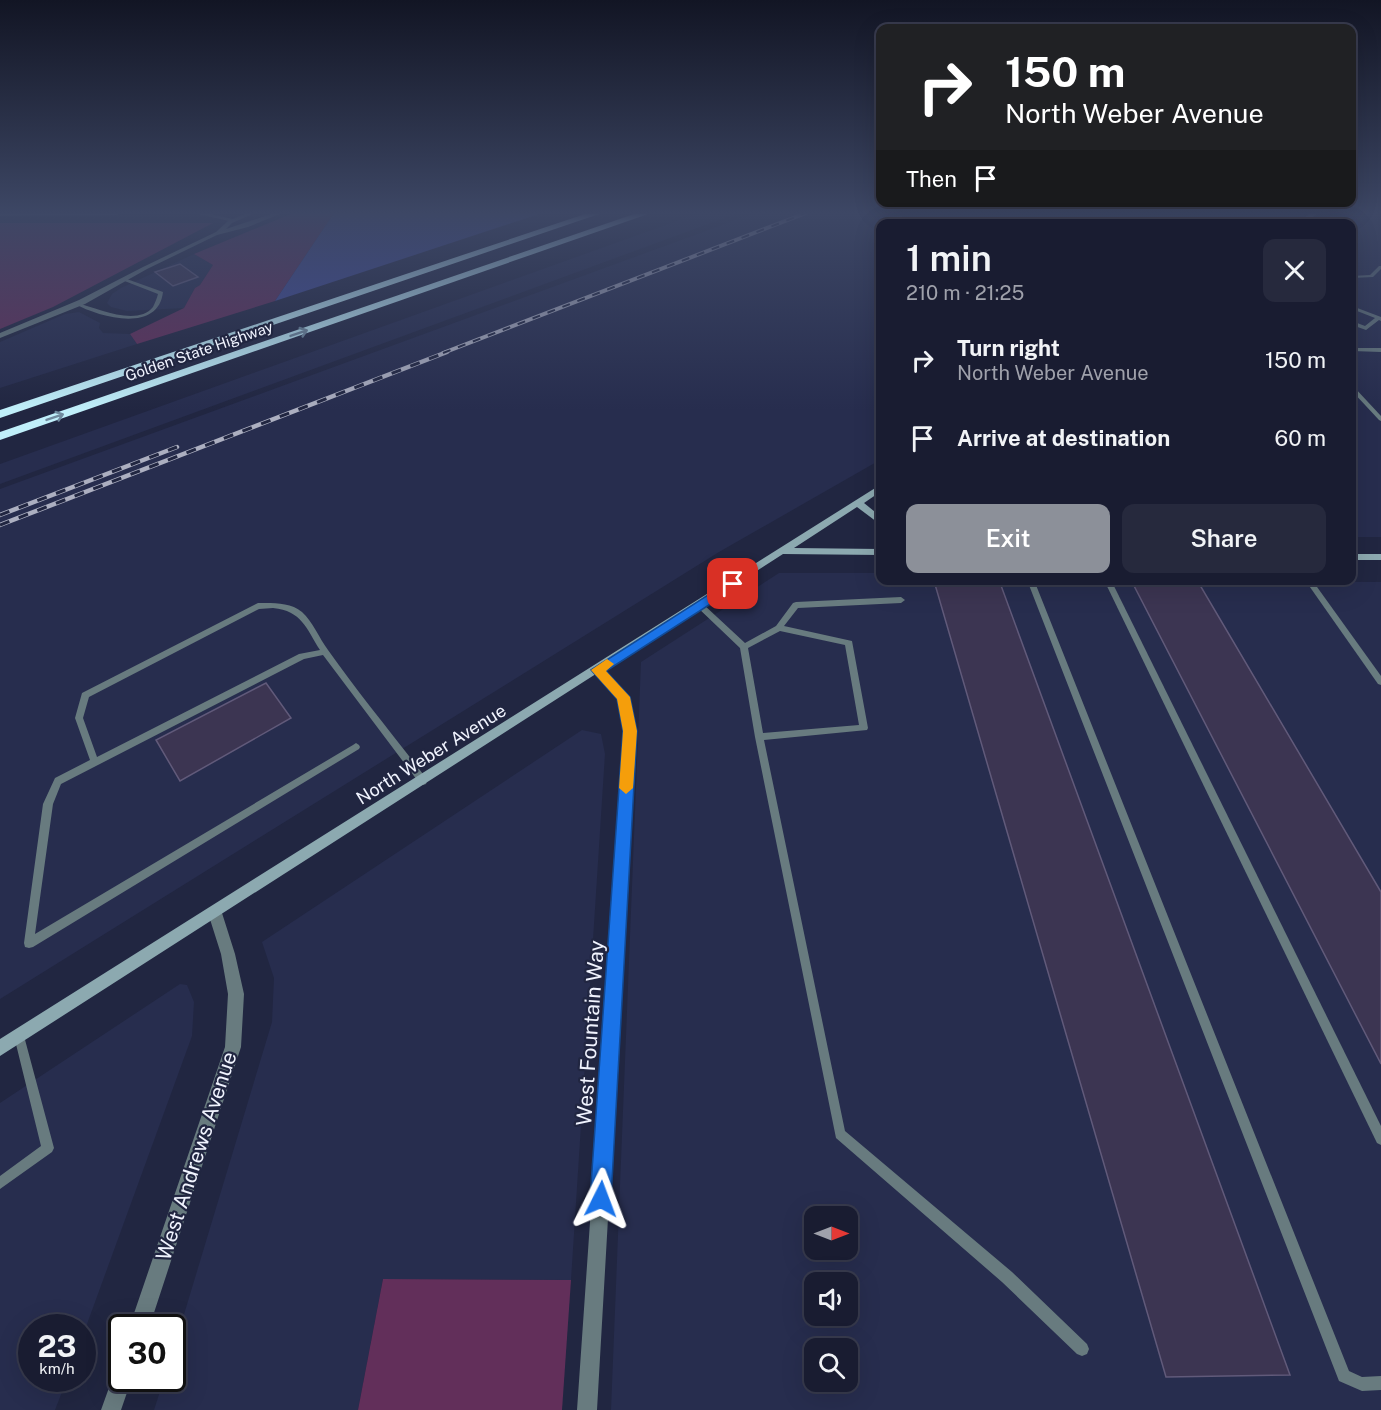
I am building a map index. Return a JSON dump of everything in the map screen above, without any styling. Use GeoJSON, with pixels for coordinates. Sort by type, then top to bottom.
{"type":"FeatureCollection","features":[{"type":"Feature","properties":{"kind":"highway","name":"Golden State Highway"},"geometry":{"type":"LineString","coordinates":[[0,414],[402,279]]}},
{"type":"Feature","properties":{"kind":"highway","name":"Golden State Highway"},"geometry":{"type":"LineString","coordinates":[[0,436],[455,279]]}},
{"type":"Feature","properties":{"kind":"main road","name":"North Weber Avenue"},"geometry":{"type":"LineString","coordinates":[[0,1048],[700,606],[876,492]]}},
{"type":"Feature","properties":{"kind":"main road"},"geometry":{"type":"LineString","coordinates":[[858,503],[876,517]]}},
{"type":"Feature","properties":{"kind":"main road"},"geometry":{"type":"LineString","coordinates":[[783,551],[876,552]]}},
{"type":"Feature","properties":{"kind":"main road"},"geometry":{"type":"LineString","coordinates":[[1356,557],[1381,557]]}},
{"type":"Feature","properties":{"kind":"street"},"geometry":{"type":"LineString","coordinates":[[4,335],[77,304],[124,279]]}},
{"type":"Feature","properties":{"kind":"street","name":"West Fountain Way"},"geometry":{"type":"LineString","coordinates":[[587,1410],[630,731],[623,697],[597,670]]}},
{"type":"Feature","properties":{"kind":"street","name":"West Andrews Avenue"},"geometry":{"type":"LineString","coordinates":[[144,1314],[233,1047],[236,994],[215,913]]}},
{"type":"Feature","properties":{"kind":"street"},"geometry":{"type":"LineString","coordinates":[[111,1410],[117,1392]]}},
{"type":"Feature","properties":{"kind":"lane"},"geometry":{"type":"LineString","coordinates":[[77,304],[124,318],[145,316],[153,311],[161,293],[124,279]]}},
{"type":"Feature","properties":{"kind":"lane"},"geometry":{"type":"LineString","coordinates":[[1356,309],[1379,318]]}},
{"type":"Feature","properties":{"kind":"lane"},"geometry":{"type":"LineString","coordinates":[[1356,324],[1366,328],[1379,318]]}},
{"type":"Feature","properties":{"kind":"lane"},"geometry":{"type":"LineString","coordinates":[[1356,350],[1381,350]]}},
{"type":"Feature","properties":{"kind":"lane"},"geometry":{"type":"LineString","coordinates":[[1356,392],[1381,419]]}},
{"type":"Feature","properties":{"kind":"lane"},"geometry":{"type":"LineString","coordinates":[[1032,585],[1344,1376],[1362,1384],[1381,1383]]}},
{"type":"Feature","properties":{"kind":"lane"},"geometry":{"type":"LineString","coordinates":[[1109,585],[1381,1139]]}},
{"type":"Feature","properties":{"kind":"lane"},"geometry":{"type":"LineString","coordinates":[[1312,585],[1381,682]]}},
{"type":"Feature","properties":{"kind":"lane"},"geometry":{"type":"LineString","coordinates":[[744,646],[779,628],[796,605],[901,600]]}},
{"type":"Feature","properties":{"kind":"lane"},"geometry":{"type":"LineString","coordinates":[[95,762],[79,718],[85,695],[258,606],[280,604],[298,611],[325,652],[423,781]]}},
{"type":"Feature","properties":{"kind":"lane"},"geometry":{"type":"LineString","coordinates":[[700,606],[744,646],[759,737],[840,1134],[1007,1277],[1082,1350]]}},
{"type":"Feature","properties":{"kind":"lane"},"geometry":{"type":"LineString","coordinates":[[759,737],[864,728],[849,643],[779,628]]}},
{"type":"Feature","properties":{"kind":"lane"},"geometry":{"type":"LineString","coordinates":[[325,652],[302,656],[58,782],[48,804],[29,944],[356,747]]}},
{"type":"Feature","properties":{"kind":"lane"},"geometry":{"type":"LineString","coordinates":[[0,1184],[48,1148],[19,1036]]}},
{"type":"Feature","properties":{"kind":"shaded area"},"geometry":{"type":"Polygon","coordinates":[[[0,279],[107,279],[53,307],[0,329],[0,279]]]}},
{"type":"Feature","properties":{"kind":"shaded area"},"geometry":{"type":"Polygon","coordinates":[[[141,279],[204,279],[195,288],[184,308],[127,311],[111,307],[107,303],[112,294],[141,279]]]}},
{"type":"Feature","properties":{"kind":"shaded area"},"geometry":{"type":"Polygon","coordinates":[[[204,279],[290,279],[275,301],[137,344],[130,334],[184,308],[195,288],[204,279]]]}},
{"type":"Feature","properties":{"kind":"shaded area"},"geometry":{"type":"Polygon","coordinates":[[[516,279],[559,279],[0,484],[0,464],[516,279]]]}},
{"type":"Feature","properties":{"kind":"shaded area"},"geometry":{"type":"Polygon","coordinates":[[[575,279],[876,279],[876,462],[719,552],[0,999],[0,489],[575,279]]]}},
{"type":"Feature","properties":{"kind":"shaded area"},"geometry":{"type":"Polygon","coordinates":[[[1356,279],[1381,279],[1381,537],[1356,537],[1356,279]]]}},
{"type":"Feature","properties":{"kind":"shaded area"},"geometry":{"type":"Polygon","coordinates":[[[79,312],[100,323],[99,328],[103,333],[130,334],[137,344],[0,388],[0,342],[65,314],[79,312]]]}},
{"type":"Feature","properties":{"kind":"shaded area"},"geometry":{"type":"Polygon","coordinates":[[[779,573],[876,573],[876,585],[1356,585],[1356,582],[1381,582],[1381,1410],[611,1410],[641,662],[779,573]]]}},
{"type":"Feature","properties":{"kind":"shaded area"},"geometry":{"type":"Polygon","coordinates":[[[582,730],[601,734],[605,754],[571,1280],[383,1279],[358,1410],[154,1410],[160,1392],[186,1392],[186,1314],[184,1314],[272,1022],[274,978],[262,942],[582,730]]]}},
{"type":"Feature","properties":{"kind":"shaded area"},"geometry":{"type":"Polygon","coordinates":[[[180,984],[187,985],[194,1002],[192,1036],[91,1314],[18,1314],[18,1392],[62,1392],[55,1410],[0,1410],[0,1103],[180,984]]]}},
{"type":"Feature","properties":{"kind":"shaded area"},"geometry":{"type":"Polygon","coordinates":[[[383,1279],[571,1280],[562,1410],[358,1410],[383,1279]]]}},
{"type":"Feature","properties":{"kind":"water"},"geometry":{"type":"Polygon","coordinates":[[[290,279],[342,279],[275,301],[290,279]]]}},
{"type":"Feature","properties":{"kind":"building"},"geometry":{"type":"Polygon","coordinates":[[[164,279],[193,279],[173,286],[164,279]]]}},
{"type":"Feature","properties":{"kind":"building"},"geometry":{"type":"Polygon","coordinates":[[[935,585],[1001,585],[1290,1375],[1166,1377],[935,585]]]}},
{"type":"Feature","properties":{"kind":"building"},"geometry":{"type":"Polygon","coordinates":[[[1134,585],[1200,585],[1381,892],[1381,1064],[1134,585]]]}},
{"type":"Feature","properties":{"kind":"building"},"geometry":{"type":"Polygon","coordinates":[[[266,683],[291,718],[180,781],[156,740],[266,683]]]}},
{"type":"Feature","properties":{"kind":"railway"},"geometry":{"type":"LineString","coordinates":[[443,353],[635,279]]}},
{"type":"Feature","properties":{"kind":"railway"},"geometry":{"type":"LineString","coordinates":[[0,525],[447,352]]}},
{"type":"Feature","properties":{"kind":"railway"},"geometry":{"type":"LineString","coordinates":[[0,515],[177,447]]}},
{"type":"Feature","properties":{"kind":"slow traffic"},"geometry":{"type":"LineString","coordinates":[[607,664],[597,670],[623,697],[630,731],[626,788]]}},
{"type":"Feature","properties":{"kind":"route"},"geometry":{"type":"LineString","coordinates":[[601,1199],[630,731],[623,697],[597,670],[733,584]]}}]}
